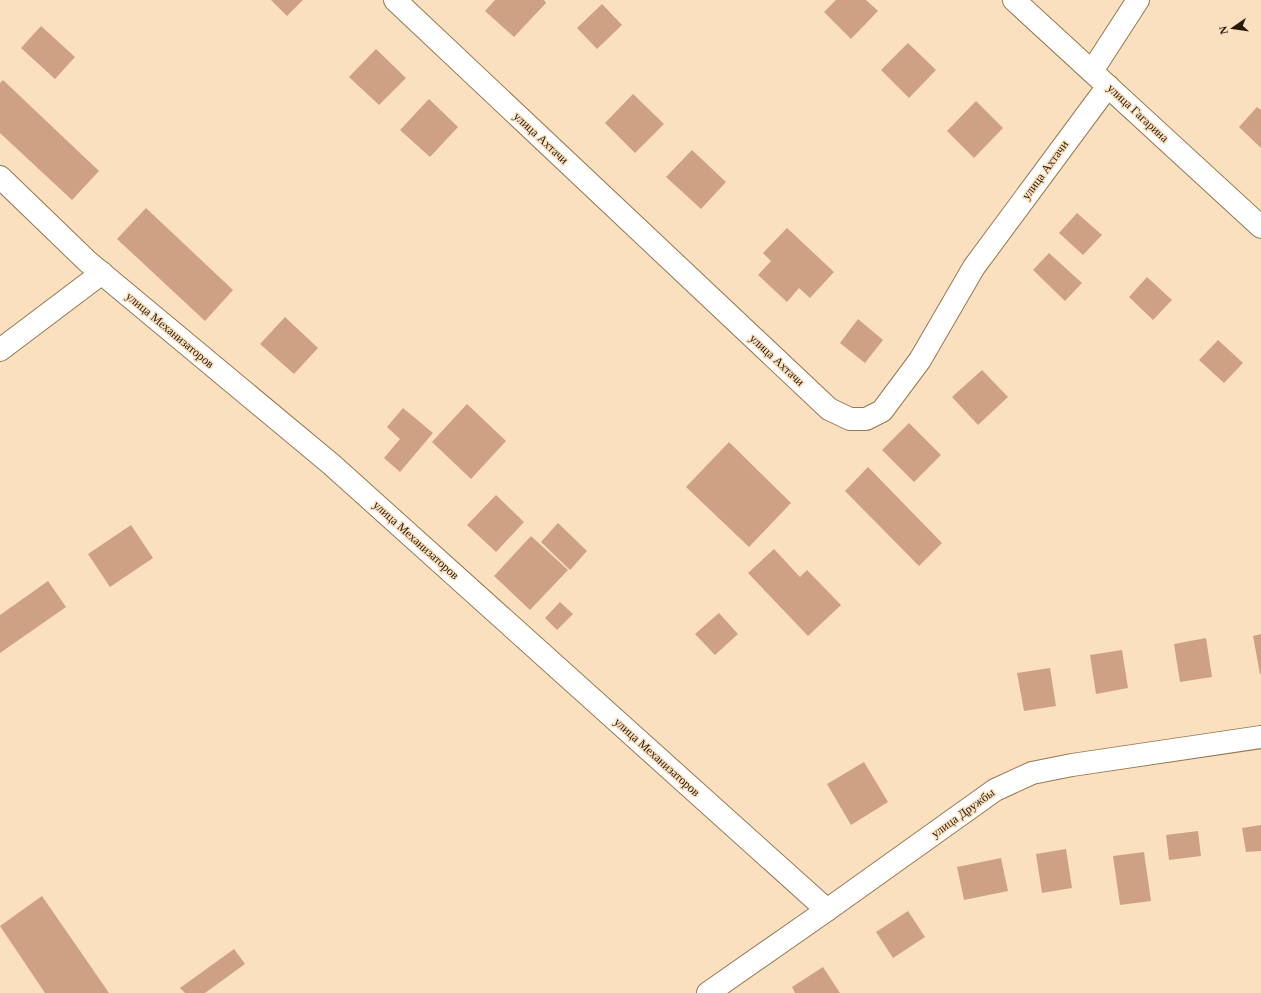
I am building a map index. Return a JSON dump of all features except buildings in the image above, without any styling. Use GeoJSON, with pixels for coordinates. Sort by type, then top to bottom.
{"type":"FeatureCollection","features":[{"type":"Feature","properties":{"kind":"street","name":"улица Ахтачи"},"geometry":{"type":"LineString","coordinates":[[395,0],[829,409],[850,419],[866,419],[882,411],[920,360],[974,267],[1108,86]]}},
{"type":"Feature","properties":{"kind":"street","name":"улица Гагарина"},"geometry":{"type":"LineString","coordinates":[[1014,0],[1261,227]]}},
{"type":"Feature","properties":{"kind":"street"},"geometry":{"type":"LineString","coordinates":[[1092,71],[1138,0]]}},
{"type":"Feature","properties":{"kind":"street","name":"улица Механизаторов"},"geometry":{"type":"LineString","coordinates":[[0,177],[87,261],[331,464],[827,910]]}},
{"type":"Feature","properties":{"kind":"street"},"geometry":{"type":"LineString","coordinates":[[0,350],[102,273]]}},
{"type":"Feature","properties":{"kind":"street","name":"улица Дружбы"},"geometry":{"type":"LineString","coordinates":[[708,993],[994,790],[1032,773],[1072,765],[1261,737]]}}]}
